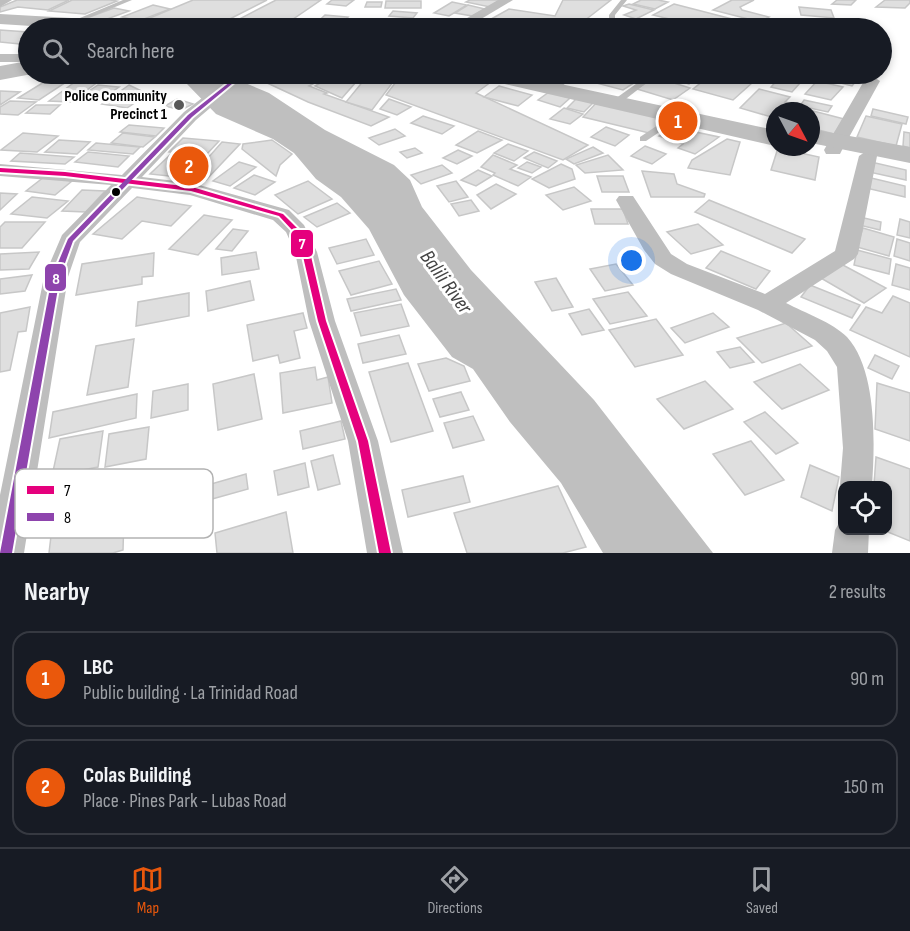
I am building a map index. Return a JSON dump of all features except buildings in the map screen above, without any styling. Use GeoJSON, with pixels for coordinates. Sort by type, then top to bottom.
{"type":"FeatureCollection","features":[{"type":"Feature","properties":{"kind":"highway"},"geometry":{"type":"LineString","coordinates":[[0,20],[18,22]]}},
{"type":"Feature","properties":{"kind":"highway"},"geometry":{"type":"LineString","coordinates":[[0,26],[18,27]]}},
{"type":"Feature","properties":{"kind":"highway"},"geometry":{"type":"LineString","coordinates":[[568,84],[619,100],[766,132]]}},
{"type":"Feature","properties":{"kind":"highway"},"geometry":{"type":"LineString","coordinates":[[823,143],[910,155]]}},
{"type":"Feature","properties":{"kind":"highway"},"geometry":{"type":"LineString","coordinates":[[823,143],[868,156],[910,164]]}},
{"type":"Feature","properties":{"kind":"street"},"geometry":{"type":"LineString","coordinates":[[0,3],[6,0]]}},
{"type":"Feature","properties":{"kind":"street"},"geometry":{"type":"LineString","coordinates":[[475,18],[507,0]]}},
{"type":"Feature","properties":{"kind":"street"},"geometry":{"type":"LineString","coordinates":[[0,58],[18,58]]}},
{"type":"Feature","properties":{"kind":"street"},"geometry":{"type":"LineString","coordinates":[[21,469],[56,277],[70,240],[190,116],[230,84]]}},
{"type":"Feature","properties":{"kind":"street"},"geometry":{"type":"LineString","coordinates":[[823,143],[870,84]]}},
{"type":"Feature","properties":{"kind":"street"},"geometry":{"type":"LineString","coordinates":[[767,304],[846,254],[868,156]]}},
{"type":"Feature","properties":{"kind":"street"},"geometry":{"type":"LineString","coordinates":[[0,170],[126,180],[192,189],[281,215],[296,230],[306,252],[322,321],[363,441],[385,553]]}},
{"type":"Feature","properties":{"kind":"street"},"geometry":{"type":"LineString","coordinates":[[626,200],[663,260],[679,269],[767,304],[824,334],[837,344],[851,367],[859,448],[856,481]]}},
{"type":"Feature","properties":{"kind":"street"},"geometry":{"type":"LineString","coordinates":[[6,553],[15,503]]}},
{"type":"Feature","properties":{"kind":"street"},"geometry":{"type":"LineString","coordinates":[[850,553],[852,535]]}},
{"type":"Feature","properties":{"kind":"lane"},"geometry":{"type":"LineString","coordinates":[[83,18],[129,0]]}},
{"type":"Feature","properties":{"kind":"lane"},"geometry":{"type":"LineString","coordinates":[[612,18],[624,0]]}},
{"type":"Feature","properties":{"kind":"lane"},"geometry":{"type":"LineString","coordinates":[[619,100],[641,84]]}},
{"type":"Feature","properties":{"kind":"lane"},"geometry":{"type":"LineString","coordinates":[[643,140],[679,113]]}},
{"type":"Feature","properties":{"kind":"water"},"geometry":{"type":"Polygon","coordinates":[[[18,63],[18,77],[0,80],[0,66],[18,63]]]}},
{"type":"Feature","properties":{"kind":"water","name":"Balili River"},"geometry":{"type":"Polygon","coordinates":[[[187,84],[248,84],[269,93],[325,130],[394,165],[410,180],[422,207],[471,270],[594,400],[713,553],[603,553],[561,483],[510,422],[473,369],[452,357],[404,295],[369,229],[341,197],[316,179],[294,153],[273,139],[216,114],[187,84]]]}},
{"type":"Feature","properties":{"kind":"transit line","name":"8"},"geometry":{"type":"LineString","coordinates":[[21,469],[56,277],[70,240],[190,116],[230,84]]}},
{"type":"Feature","properties":{"kind":"transit line","name":"7"},"geometry":{"type":"LineString","coordinates":[[0,170],[65,174],[192,189],[281,215],[296,230],[306,252],[322,321],[363,441],[385,553]]}},
{"type":"Feature","properties":{"kind":"transit line","name":"8"},"geometry":{"type":"LineString","coordinates":[[6,553],[15,503]]}},
{"type":"Feature","properties":{"kind":"place","name":"Police Community Precinct 1"},"geometry":{"type":"Point","coordinates":[179,105]}},
{"type":"Feature","properties":{"kind":"place","name":"LBC"},"geometry":{"type":"Point","coordinates":[678,121]}},
{"type":"Feature","properties":{"kind":"place","name":"Colas Building"},"geometry":{"type":"Point","coordinates":[189,166]}}]}
